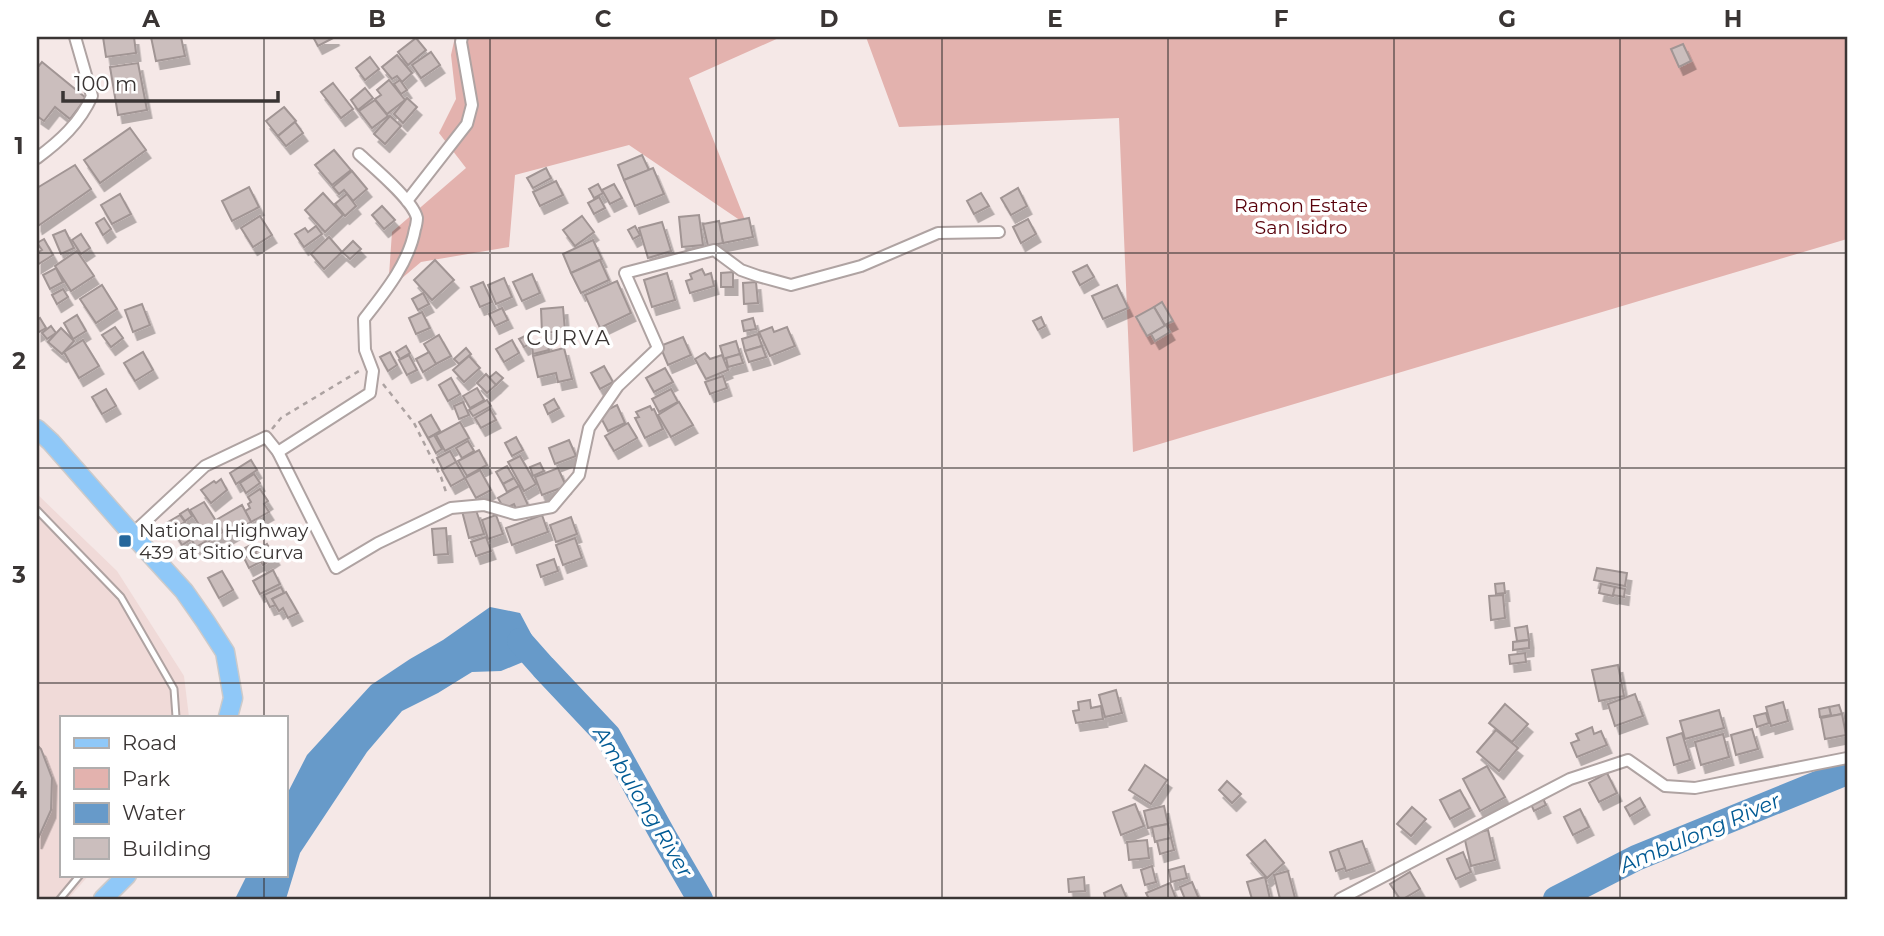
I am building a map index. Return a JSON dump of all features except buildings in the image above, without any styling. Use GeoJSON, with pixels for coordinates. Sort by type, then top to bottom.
{"type":"FeatureCollection","features":[{"type":"Feature","properties":{"kind":"main road"},"geometry":{"type":"LineString","coordinates":[[37,429],[184,591],[225,652],[233,698],[228,716]]}},
{"type":"Feature","properties":{"kind":"main road"},"geometry":{"type":"LineString","coordinates":[[103,899],[126,876]]}},
{"type":"Feature","properties":{"kind":"street"},"geometry":{"type":"LineString","coordinates":[[37,158],[59,142],[84,114],[92,96],[75,37]]}},
{"type":"Feature","properties":{"kind":"street"},"geometry":{"type":"LineString","coordinates":[[407,201],[467,124],[472,105],[462,37]]}},
{"type":"Feature","properties":{"kind":"street"},"geometry":{"type":"LineString","coordinates":[[278,452],[370,393],[373,371],[365,350],[364,318],[406,257],[413,239],[417,219],[407,201],[359,153]]}},
{"type":"Feature","properties":{"kind":"street"},"geometry":{"type":"LineString","coordinates":[[132,534],[205,466],[266,437],[278,452],[336,568],[378,543],[451,508],[485,505],[515,514],[552,507],[579,475],[589,428],[618,386],[658,348],[625,273],[715,250],[741,270],[791,285],[861,266],[937,233],[999,232]]}},
{"type":"Feature","properties":{"kind":"street"},"geometry":{"type":"LineString","coordinates":[[1340,899],[1570,779],[1628,760],[1665,786],[1695,788],[1847,758]]}},
{"type":"Feature","properties":{"kind":"lane"},"geometry":{"type":"LineString","coordinates":[[37,510],[121,597],[174,689],[176,716]]}},
{"type":"Feature","properties":{"kind":"lane"},"geometry":{"type":"LineString","coordinates":[[60,899],[79,876]]}},
{"type":"Feature","properties":{"kind":"path"},"geometry":{"type":"LineString","coordinates":[[266,437],[281,418],[364,368],[373,371],[414,423],[441,477],[451,508]]}},
{"type":"Feature","properties":{"kind":"shaded area"},"geometry":{"type":"Polygon","coordinates":[[[37,494],[117,571],[184,676],[189,716],[60,716],[60,876],[88,876],[68,899],[37,899],[37,494]]]}},
{"type":"Feature","properties":{"kind":"green space"},"geometry":{"type":"Polygon","coordinates":[[[455,37],[781,37],[689,78],[747,225],[629,145],[515,175],[509,247],[421,262],[388,290],[392,232],[466,168],[439,133],[456,99],[451,55],[455,37]]]}},
{"type":"Feature","properties":{"kind":"green space","name":"Ramon Estate San Isidro"},"geometry":{"type":"Polygon","coordinates":[[[866,37],[1847,37],[1847,239],[1133,452],[1119,118],[899,127],[866,37]]]}},
{"type":"Feature","properties":{"kind":"water"},"geometry":{"type":"Polygon","coordinates":[[[490,607],[520,613],[545,660],[543,667],[523,662],[501,671],[472,672],[402,711],[367,752],[300,853],[286,899],[235,899],[246,876],[287,876],[287,794],[307,755],[371,685],[490,607]]]}},
{"type":"Feature","properties":{"kind":"waterway","name":"Ambulong River"},"geometry":{"type":"LineString","coordinates":[[520,641],[608,736],[700,899]]}},
{"type":"Feature","properties":{"kind":"waterway","name":"Ambulong River"},"geometry":{"type":"LineString","coordinates":[[1556,899],[1636,858],[1847,772]]}},
{"type":"Feature","properties":{"kind":"place","name":"National Highway 439 at Sitio Curva"},"geometry":{"type":"Point","coordinates":[125,541]}},
{"type":"Feature","properties":{"kind":"district","name":"CURVA"},"geometry":{"type":"Point","coordinates":[569,338]}}]}
